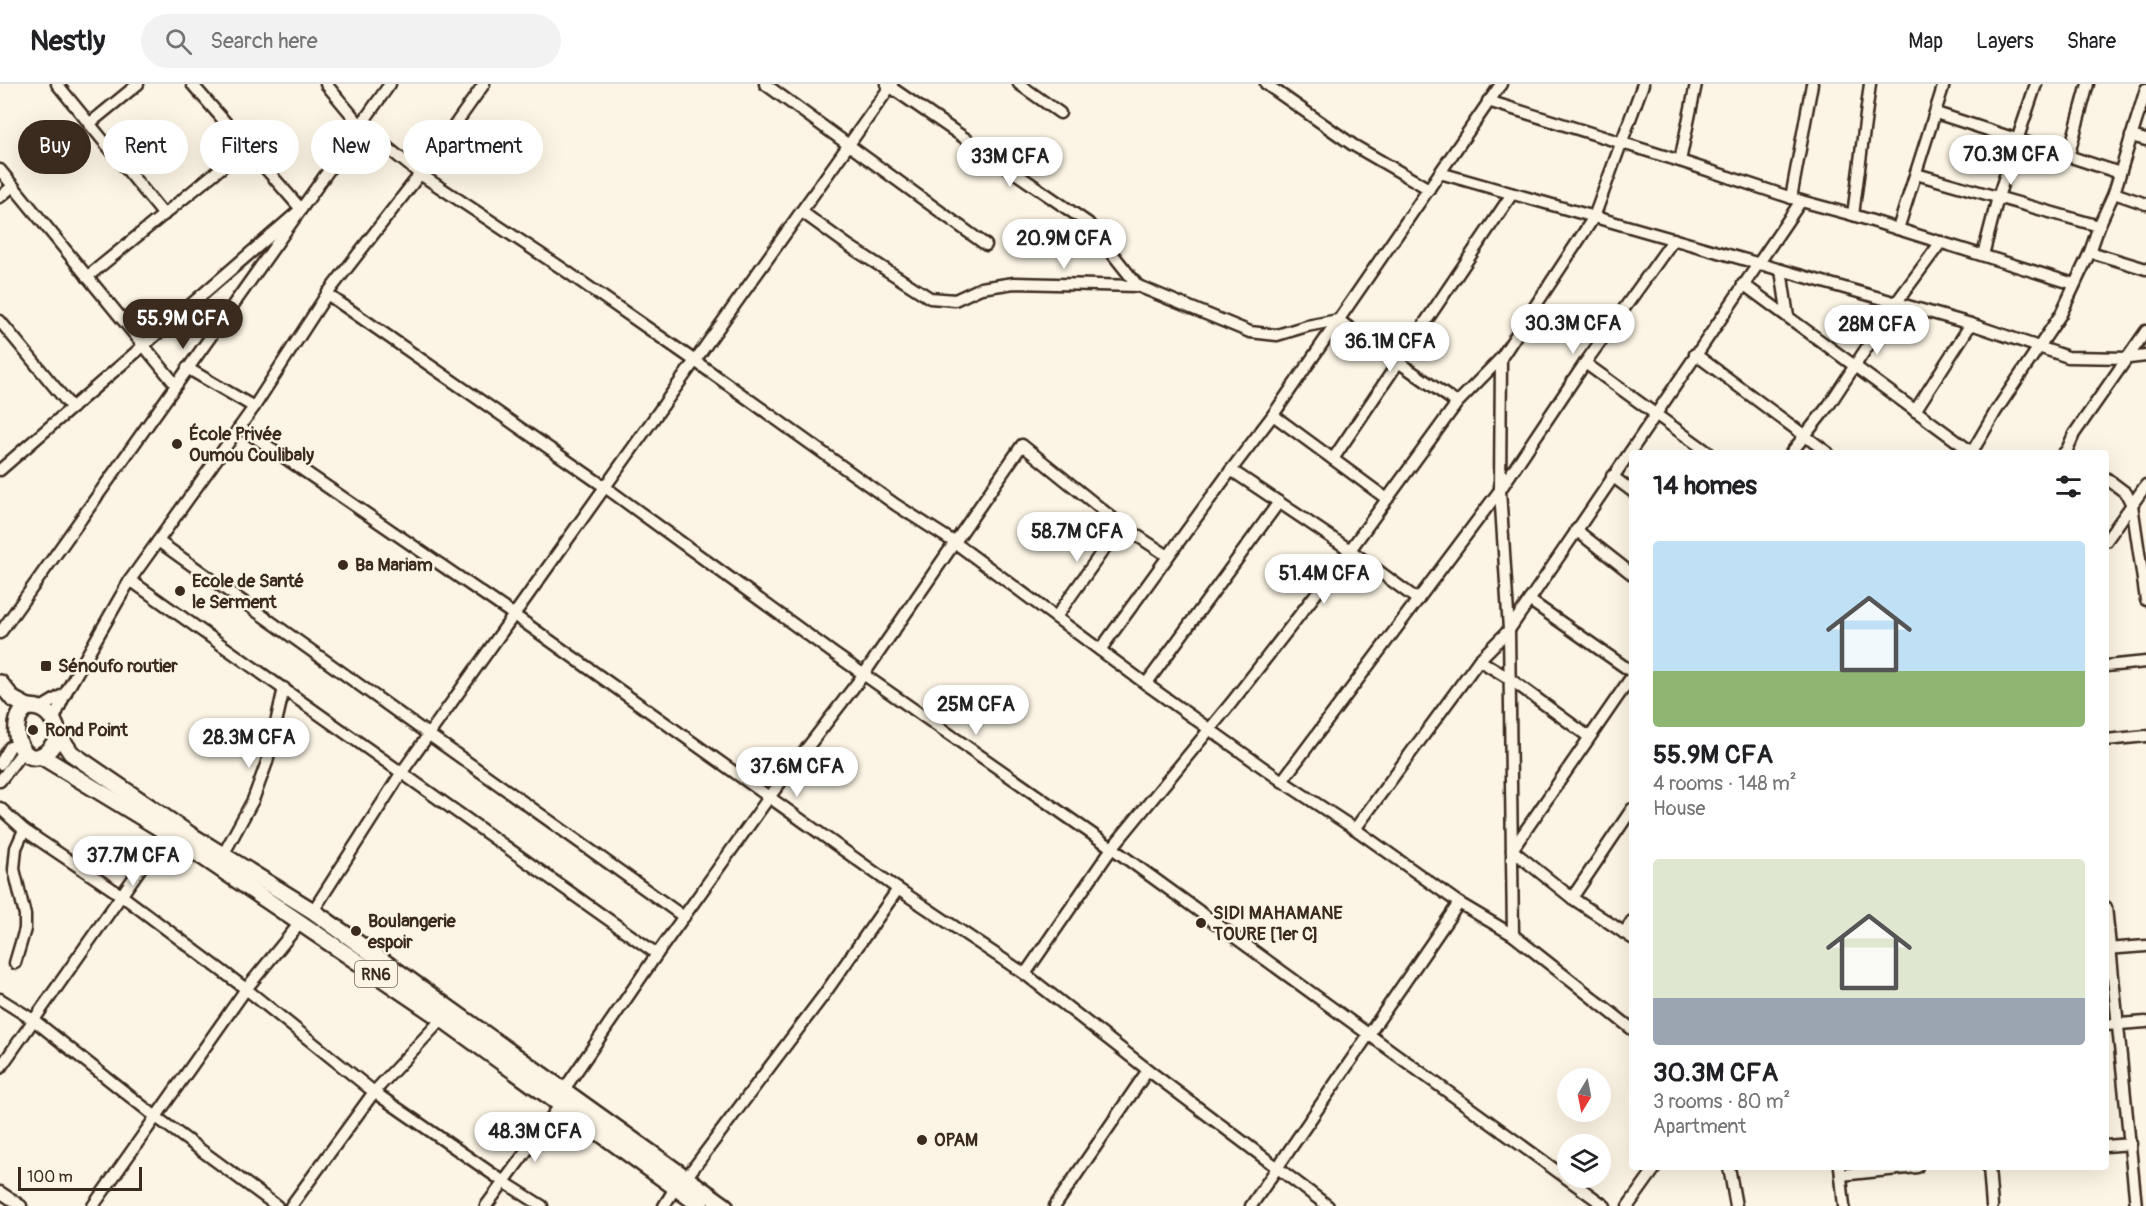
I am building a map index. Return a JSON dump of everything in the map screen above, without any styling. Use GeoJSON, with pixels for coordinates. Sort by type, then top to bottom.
{"type":"FeatureCollection","features":[{"type":"Feature","properties":{"kind":"highway"},"geometry":{"type":"LineString","coordinates":[[0,683],[13,699],[34,707],[54,719],[59,735],[53,746],[41,756],[29,758],[15,751],[7,740],[5,722],[19,710],[34,707]]}},
{"type":"Feature","properties":{"kind":"highway","name":"RN6"},"geometry":{"type":"LineString","coordinates":[[59,735],[71,753],[223,855],[313,910],[562,1097],[681,1183],[725,1206]]}},
{"type":"Feature","properties":{"kind":"highway","name":"RN6"},"geometry":{"type":"LineString","coordinates":[[41,756],[165,832],[562,1097]]}},
{"type":"Feature","properties":{"kind":"highway","name":"RN6"},"geometry":{"type":"LineString","coordinates":[[681,1183],[701,1206]]}},
{"type":"Feature","properties":{"kind":"street"},"geometry":{"type":"LineString","coordinates":[[57,84],[86,120]]}},
{"type":"Feature","properties":{"kind":"street"},"geometry":{"type":"LineString","coordinates":[[91,122],[138,84]]}},
{"type":"Feature","properties":{"kind":"street"},"geometry":{"type":"LineString","coordinates":[[192,84],[225,120]]}},
{"type":"Feature","properties":{"kind":"street"},"geometry":{"type":"LineString","coordinates":[[326,84],[356,120]]}},
{"type":"Feature","properties":{"kind":"street"},"geometry":{"type":"LineString","coordinates":[[365,120],[390,84]]}},
{"type":"Feature","properties":{"kind":"street"},"geometry":{"type":"LineString","coordinates":[[458,120],[484,84]]}},
{"type":"Feature","properties":{"kind":"street"},"geometry":{"type":"LineString","coordinates":[[765,84],[986,245]]}},
{"type":"Feature","properties":{"kind":"street"},"geometry":{"type":"LineString","coordinates":[[1019,84],[1060,113]]}},
{"type":"Feature","properties":{"kind":"street"},"geometry":{"type":"LineString","coordinates":[[1266,84],[1353,145],[1429,189]]}},
{"type":"Feature","properties":{"kind":"street"},"geometry":{"type":"LineString","coordinates":[[1100,650],[1231,470],[1274,415],[1501,84]]}},
{"type":"Feature","properties":{"kind":"street"},"geometry":{"type":"LineString","coordinates":[[1025,974],[1112,848],[1210,729],[1350,550],[1457,402],[1501,357],[1594,217],[1643,84]]}},
{"type":"Feature","properties":{"kind":"street"},"geometry":{"type":"LineString","coordinates":[[1680,161],[1696,84]]}},
{"type":"Feature","properties":{"kind":"street"},"geometry":{"type":"LineString","coordinates":[[1630,450],[1757,263],[1796,200],[1812,84]]}},
{"type":"Feature","properties":{"kind":"street"},"geometry":{"type":"LineString","coordinates":[[1853,215],[1870,84]]}},
{"type":"Feature","properties":{"kind":"street"},"geometry":{"type":"LineString","coordinates":[[1898,229],[1944,84]]}},
{"type":"Feature","properties":{"kind":"street"},"geometry":{"type":"LineString","coordinates":[[1983,255],[1998,197],[2036,84]]}},
{"type":"Feature","properties":{"kind":"street"},"geometry":{"type":"LineString","coordinates":[[2068,157],[2088,84]]}},
{"type":"Feature","properties":{"kind":"street"},"geometry":{"type":"LineString","coordinates":[[313,910],[402,771],[849,146],[890,85],[1088,223],[1138,286]]}},
{"type":"Feature","properties":{"kind":"street"},"geometry":{"type":"LineString","coordinates":[[1975,450],[1996,411],[2061,314],[2114,194],[2146,88]]}},
{"type":"Feature","properties":{"kind":"street"},"geometry":{"type":"LineString","coordinates":[[1488,101],[1796,200],[1853,215],[2074,284]]}},
{"type":"Feature","properties":{"kind":"street"},"geometry":{"type":"LineString","coordinates":[[1936,113],[2120,174]]}},
{"type":"Feature","properties":{"kind":"street"},"geometry":{"type":"LineString","coordinates":[[91,126],[164,215]]}},
{"type":"Feature","properties":{"kind":"street"},"geometry":{"type":"LineString","coordinates":[[2131,136],[2146,140]]}},
{"type":"Feature","properties":{"kind":"street"},"geometry":{"type":"LineString","coordinates":[[391,150],[403,160]]}},
{"type":"Feature","properties":{"kind":"street"},"geometry":{"type":"LineString","coordinates":[[0,170],[176,385]]}},
{"type":"Feature","properties":{"kind":"street"},"geometry":{"type":"LineString","coordinates":[[1440,173],[1971,324],[2068,357],[2146,356]]}},
{"type":"Feature","properties":{"kind":"street"},"geometry":{"type":"LineString","coordinates":[[87,277],[214,174]]}},
{"type":"Feature","properties":{"kind":"street"},"geometry":{"type":"LineString","coordinates":[[272,174],[301,209]]}},
{"type":"Feature","properties":{"kind":"street"},"geometry":{"type":"LineString","coordinates":[[0,633],[326,174]]}},
{"type":"Feature","properties":{"kind":"street"},"geometry":{"type":"LineString","coordinates":[[54,719],[66,692],[130,580],[254,407],[327,294],[420,174],[560,267],[896,505],[954,542],[1282,781],[1355,829],[1459,903],[1513,935],[1629,1027]]}},
{"type":"Feature","properties":{"kind":"street"},"geometry":{"type":"LineString","coordinates":[[1916,174],[2099,226]]}},
{"type":"Feature","properties":{"kind":"street"},"geometry":{"type":"LineString","coordinates":[[0,197],[13,186]]}},
{"type":"Feature","properties":{"kind":"street"},"geometry":{"type":"LineString","coordinates":[[1333,459],[1512,194]]}},
{"type":"Feature","properties":{"kind":"street"},"geometry":{"type":"LineString","coordinates":[[2114,194],[2146,204]]}},
{"type":"Feature","properties":{"kind":"street"},"geometry":{"type":"LineString","coordinates":[[0,470],[301,209]]}},
{"type":"Feature","properties":{"kind":"street"},"geometry":{"type":"LineString","coordinates":[[802,212],[849,246],[930,298],[955,300],[981,288],[1014,283],[1138,286],[1250,332],[1277,335],[1338,320],[1457,402]]}},
{"type":"Feature","properties":{"kind":"street"},"geometry":{"type":"LineString","coordinates":[[1282,781],[1500,490],[1585,363],[1674,239]]}},
{"type":"Feature","properties":{"kind":"street"},"geometry":{"type":"LineString","coordinates":[[1793,450],[1828,405],[1896,303],[1941,242]]}},
{"type":"Feature","properties":{"kind":"street"},"geometry":{"type":"LineString","coordinates":[[2090,252],[2146,269]]}},
{"type":"Feature","properties":{"kind":"street"},"geometry":{"type":"LineString","coordinates":[[1781,270],[1788,318]]}},
{"type":"Feature","properties":{"kind":"street"},"geometry":{"type":"LineString","coordinates":[[1743,284],[1969,450]]}},
{"type":"Feature","properties":{"kind":"street"},"geometry":{"type":"LineString","coordinates":[[327,294],[605,487],[864,674],[1112,848],[1605,1206]]}},
{"type":"Feature","properties":{"kind":"street"},"geometry":{"type":"LineString","coordinates":[[0,321],[72,408]]}},
{"type":"Feature","properties":{"kind":"street"},"geometry":{"type":"LineString","coordinates":[[1915,411],[1971,324]]}},
{"type":"Feature","properties":{"kind":"street"},"geometry":{"type":"LineString","coordinates":[[2068,450],[2074,434],[2146,331]]}},
{"type":"Feature","properties":{"kind":"street"},"geometry":{"type":"LineString","coordinates":[[1695,354],[1824,450]]}},
{"type":"Feature","properties":{"kind":"street"},"geometry":{"type":"LineString","coordinates":[[1501,357],[1500,490],[1509,630],[1513,935]]}},
{"type":"Feature","properties":{"kind":"street"},"geometry":{"type":"LineString","coordinates":[[1585,363],[1705,450]]}},
{"type":"Feature","properties":{"kind":"street"},"geometry":{"type":"LineString","coordinates":[[188,368],[254,407]]}},
{"type":"Feature","properties":{"kind":"street"},"geometry":{"type":"LineString","coordinates":[[1274,415],[1387,499]]}},
{"type":"Feature","properties":{"kind":"street"},"geometry":{"type":"LineString","coordinates":[[240,427],[514,615],[898,889],[1025,974],[1328,1206]]}},
{"type":"Feature","properties":{"kind":"street"},"geometry":{"type":"LineString","coordinates":[[486,1206],[657,954],[770,796],[864,674],[1022,445],[1121,525],[1168,556]]}},
{"type":"Feature","properties":{"kind":"street"},"geometry":{"type":"LineString","coordinates":[[1355,829],[1479,660],[1509,630],[1629,451]]}},
{"type":"Feature","properties":{"kind":"street"},"geometry":{"type":"LineString","coordinates":[[1231,470],[1350,550],[1418,600]]}},
{"type":"Feature","properties":{"kind":"street"},"geometry":{"type":"LineString","coordinates":[[1612,476],[1629,489]]}},
{"type":"Feature","properties":{"kind":"street"},"geometry":{"type":"LineString","coordinates":[[2109,480],[2126,493],[2132,505],[2146,593]]}},
{"type":"Feature","properties":{"kind":"street"},"geometry":{"type":"LineString","coordinates":[[2109,537],[2146,485]]}},
{"type":"Feature","properties":{"kind":"street"},"geometry":{"type":"LineString","coordinates":[[1146,684],[1280,502]]}},
{"type":"Feature","properties":{"kind":"street"},"geometry":{"type":"LineString","coordinates":[[1056,617],[1121,525]]}},
{"type":"Feature","properties":{"kind":"street"},"geometry":{"type":"LineString","coordinates":[[1576,530],[1629,572]]}},
{"type":"Feature","properties":{"kind":"street"},"geometry":{"type":"LineString","coordinates":[[158,541],[684,917]]}},
{"type":"Feature","properties":{"kind":"street"},"geometry":{"type":"LineString","coordinates":[[130,580],[657,954]]}},
{"type":"Feature","properties":{"kind":"street"},"geometry":{"type":"LineString","coordinates":[[1529,600],[1629,672]]}},
{"type":"Feature","properties":{"kind":"street"},"geometry":{"type":"LineString","coordinates":[[1479,660],[1510,679],[1589,737]]}},
{"type":"Feature","properties":{"kind":"street"},"geometry":{"type":"LineString","coordinates":[[2109,666],[2146,662]]}},
{"type":"Feature","properties":{"kind":"street"},"geometry":{"type":"LineString","coordinates":[[1512,850],[1629,678]]}},
{"type":"Feature","properties":{"kind":"street"},"geometry":{"type":"LineString","coordinates":[[223,855],[253,800],[267,762],[284,688]]}},
{"type":"Feature","properties":{"kind":"street"},"geometry":{"type":"LineString","coordinates":[[34,707],[66,692]]}},
{"type":"Feature","properties":{"kind":"street"},"geometry":{"type":"LineString","coordinates":[[2109,740],[2146,736]]}},
{"type":"Feature","properties":{"kind":"street"},"geometry":{"type":"LineString","coordinates":[[0,765],[15,751]]}},
{"type":"Feature","properties":{"kind":"street"},"geometry":{"type":"LineString","coordinates":[[0,781],[15,751]]}},
{"type":"Feature","properties":{"kind":"street"},"geometry":{"type":"LineString","coordinates":[[0,808],[24,830],[121,895],[246,989],[374,1092],[542,1206]]}},
{"type":"Feature","properties":{"kind":"street"},"geometry":{"type":"LineString","coordinates":[[1572,898],[1629,813]]}},
{"type":"Feature","properties":{"kind":"street"},"geometry":{"type":"LineString","coordinates":[[15,963],[25,929],[25,915],[14,868],[16,848],[24,830]]}},
{"type":"Feature","properties":{"kind":"street"},"geometry":{"type":"LineString","coordinates":[[0,1068],[165,832]]}},
{"type":"Feature","properties":{"kind":"street"},"geometry":{"type":"LineString","coordinates":[[1512,850],[1572,898],[1628,936]]}},
{"type":"Feature","properties":{"kind":"street"},"geometry":{"type":"LineString","coordinates":[[664,1206],[823,996],[898,889]]}},
{"type":"Feature","properties":{"kind":"street"},"geometry":{"type":"LineString","coordinates":[[1251,1206],[1459,903]]}},
{"type":"Feature","properties":{"kind":"street"},"geometry":{"type":"LineString","coordinates":[[93,1206],[246,989],[300,923]]}},
{"type":"Feature","properties":{"kind":"street"},"geometry":{"type":"LineString","coordinates":[[2109,949],[2146,946]]}},
{"type":"Feature","properties":{"kind":"street"},"geometry":{"type":"LineString","coordinates":[[2109,968],[2112,1025],[2131,1144],[2141,1184],[2136,1206]]}},
{"type":"Feature","properties":{"kind":"street"},"geometry":{"type":"LineString","coordinates":[[0,999],[34,1021],[156,1118],[277,1206]]}},
{"type":"Feature","properties":{"kind":"street"},"geometry":{"type":"LineString","coordinates":[[291,1206],[374,1092],[442,1019]]}},
{"type":"Feature","properties":{"kind":"street"},"geometry":{"type":"LineString","coordinates":[[2112,1025],[2146,1022]]}},
{"type":"Feature","properties":{"kind":"street"},"geometry":{"type":"LineString","coordinates":[[1055,1206],[1148,1070]]}},
{"type":"Feature","properties":{"kind":"street"},"geometry":{"type":"LineString","coordinates":[[2109,1146],[2131,1144]]}},
{"type":"Feature","properties":{"kind":"street"},"geometry":{"type":"LineString","coordinates":[[1628,1206],[1654,1170]]}},
{"type":"Feature","properties":{"kind":"street"},"geometry":{"type":"LineString","coordinates":[[1730,1170],[1736,1206]]}},
{"type":"Feature","properties":{"kind":"street"},"geometry":{"type":"LineString","coordinates":[[1844,1206],[1840,1171],[1859,1170]]}},
{"type":"Feature","properties":{"kind":"street"},"geometry":{"type":"LineString","coordinates":[[1989,1170],[1992,1206]]}},
{"type":"Feature","properties":{"kind":"street"},"geometry":{"type":"LineString","coordinates":[[0,1192],[21,1206]]}},
{"type":"Feature","properties":{"kind":"place","name":"École Privée Oumou Coulibaly"},"geometry":{"type":"Point","coordinates":[177,444]}},
{"type":"Feature","properties":{"kind":"place","name":"Ba Mariam"},"geometry":{"type":"Point","coordinates":[343,565]}},
{"type":"Feature","properties":{"kind":"place","name":"Ecole de Santé le Serment"},"geometry":{"type":"Point","coordinates":[180,591]}},
{"type":"Feature","properties":{"kind":"place","name":"Sénoufo routier"},"geometry":{"type":"Point","coordinates":[46,666]}},
{"type":"Feature","properties":{"kind":"place","name":"Rond Point"},"geometry":{"type":"Point","coordinates":[33,730]}},
{"type":"Feature","properties":{"kind":"place","name":"SIDI MAHAMANE TOURE [1er C]"},"geometry":{"type":"Point","coordinates":[1201,923]}},
{"type":"Feature","properties":{"kind":"place","name":"Boulangerie espoir"},"geometry":{"type":"Point","coordinates":[356,931]}},
{"type":"Feature","properties":{"kind":"place","name":"OPAM"},"geometry":{"type":"Point","coordinates":[922,1140]}}]}
